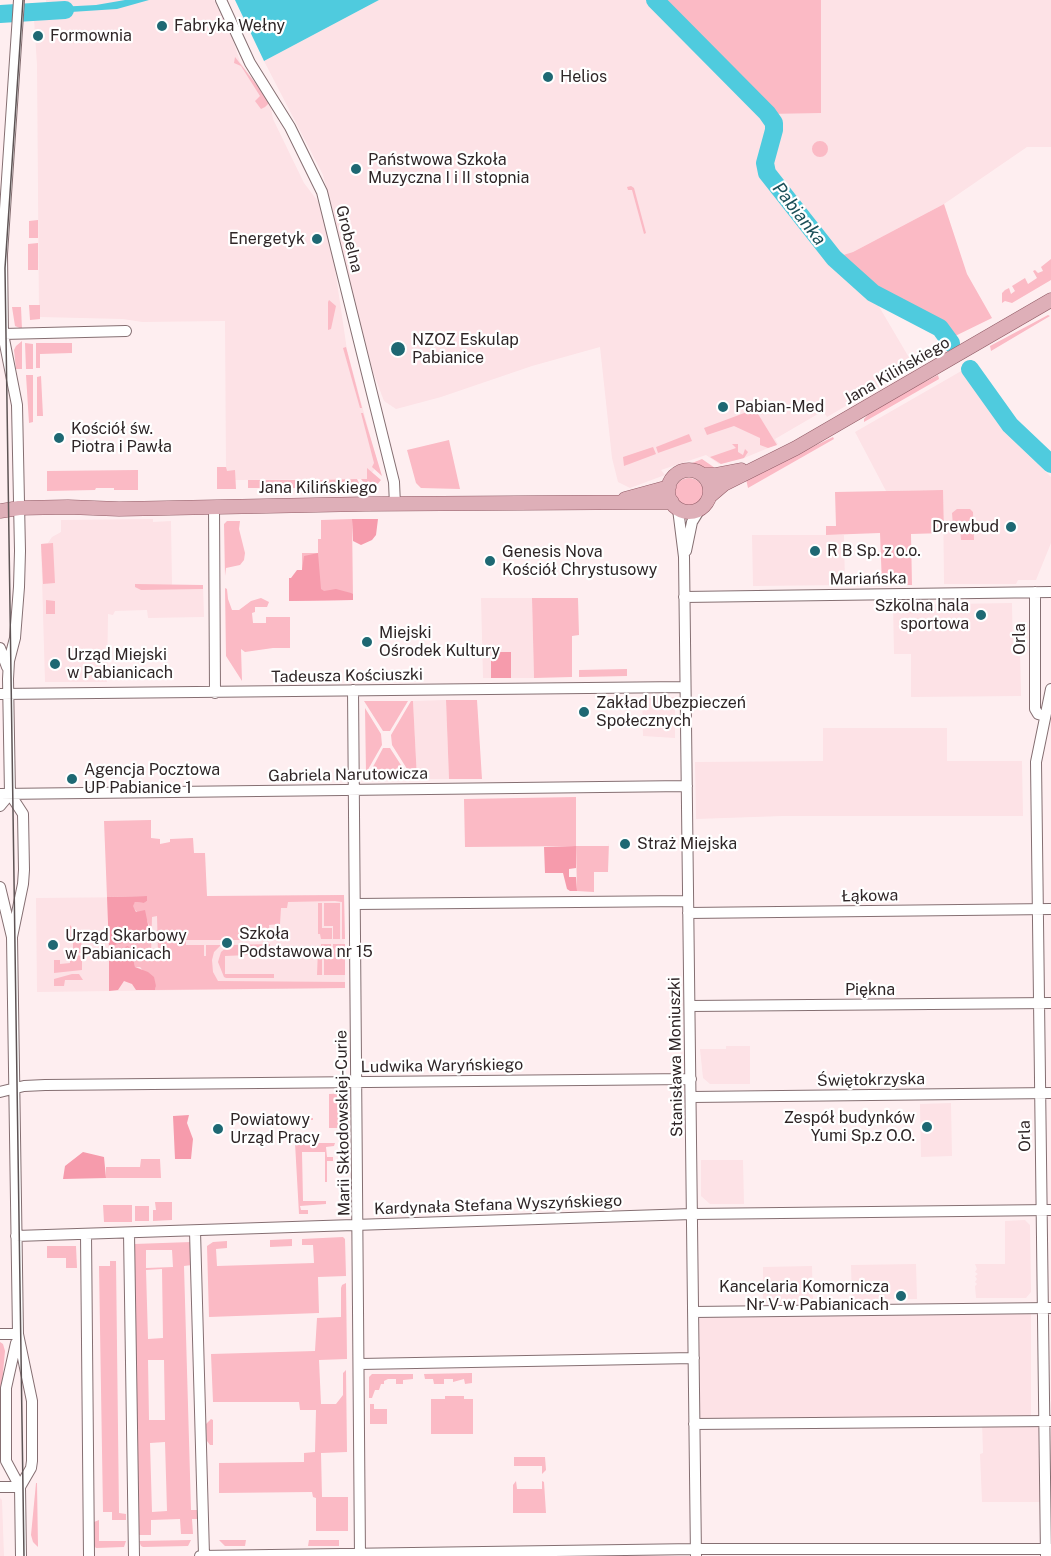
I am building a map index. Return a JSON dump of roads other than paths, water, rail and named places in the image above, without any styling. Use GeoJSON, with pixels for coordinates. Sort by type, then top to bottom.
{"type":"FeatureCollection","features":[{"type":"Feature","properties":{"kind":"main road","name":"Jana Kilińskiego"},"geometry":{"type":"LineString","coordinates":[[710,496],[720,487],[796,448],[1051,303]]}},
{"type":"Feature","properties":{"kind":"main road","name":"Jana Kilińskiego"},"geometry":{"type":"LineString","coordinates":[[703,475],[722,474],[758,466]]}},
{"type":"Feature","properties":{"kind":"main road"},"geometry":{"type":"LineString","coordinates":[[686,471],[703,475],[709,485],[710,496],[700,509],[689,512],[675,506],[669,487],[675,477],[686,471]]}},
{"type":"Feature","properties":{"kind":"main road","name":"Jana Kilińskiego"},"geometry":{"type":"LineString","coordinates":[[617,502],[669,487]]}},
{"type":"Feature","properties":{"kind":"main road","name":"Jana Kilińskiego"},"geometry":{"type":"LineString","coordinates":[[0,511],[19,508],[68,507],[119,509],[617,502],[675,506]]}},
{"type":"Feature","properties":{"kind":"street","name":"Grobelna"},"geometry":{"type":"LineString","coordinates":[[221,0],[250,63],[286,121],[322,192],[394,482],[395,505]]}},
{"type":"Feature","properties":{"kind":"street"},"geometry":{"type":"LineString","coordinates":[[0,806],[5,794],[4,694],[15,638],[19,586],[17,405],[3,334],[1,269],[3,178],[19,1]]}},
{"type":"Feature","properties":{"kind":"street"},"geometry":{"type":"LineString","coordinates":[[3,334],[126,330]]}},
{"type":"Feature","properties":{"kind":"street"},"geometry":{"type":"LineString","coordinates":[[0,346],[3,334]]}},
{"type":"Feature","properties":{"kind":"street"},"geometry":{"type":"LineString","coordinates":[[214,506],[215,693]]}},
{"type":"Feature","properties":{"kind":"street","name":"Stanisława Moniuszki"},"geometry":{"type":"LineString","coordinates":[[675,506],[684,557],[696,1553]]}},
{"type":"Feature","properties":{"kind":"street","name":"Stanisława Moniuszki"},"geometry":{"type":"LineString","coordinates":[[684,557],[692,522],[700,509]]}},
{"type":"Feature","properties":{"kind":"street","name":"Orla"},"geometry":{"type":"LineString","coordinates":[[1035,592],[1035,709],[1038,714],[1045,716]]}},
{"type":"Feature","properties":{"kind":"street","name":"Mariańska"},"geometry":{"type":"LineString","coordinates":[[684,597],[1051,592]]}},
{"type":"Feature","properties":{"kind":"street"},"geometry":{"type":"LineString","coordinates":[[0,648],[8,670]]}},
{"type":"Feature","properties":{"kind":"street","name":"Tadeusza Kościuszki"},"geometry":{"type":"LineString","coordinates":[[4,694],[685,687]]}},
{"type":"Feature","properties":{"kind":"street","name":"Orla"},"geometry":{"type":"LineString","coordinates":[[1048,1551],[1046,1003],[1038,909],[1036,762],[1051,689]]}},
{"type":"Feature","properties":{"kind":"street","name":"Marii Skłodowskiej-Curie"},"geometry":{"type":"LineString","coordinates":[[353,690],[360,1555]]}},
{"type":"Feature","properties":{"kind":"street","name":"Gabriela Narutowicza"},"geometry":{"type":"LineString","coordinates":[[5,794],[687,786]]}},
{"type":"Feature","properties":{"kind":"street"},"geometry":{"type":"LineString","coordinates":[[5,794],[23,814],[24,870],[12,937],[16,1236],[18,1334],[30,1387],[32,1461],[31,1468],[20,1487],[21,1556]]}},
{"type":"Feature","properties":{"kind":"street"},"geometry":{"type":"LineString","coordinates":[[0,886],[12,937]]}},
{"type":"Feature","properties":{"kind":"street"},"geometry":{"type":"LineString","coordinates":[[356,904],[688,901]]}},
{"type":"Feature","properties":{"kind":"street","name":"Łąkowa"},"geometry":{"type":"LineString","coordinates":[[688,914],[1051,909]]}},
{"type":"Feature","properties":{"kind":"street","name":"Piękna"},"geometry":{"type":"LineString","coordinates":[[690,1006],[1046,1003]]}},
{"type":"Feature","properties":{"kind":"street","name":"Ludwika Waryńskiego"},"geometry":{"type":"LineString","coordinates":[[0,1092],[41,1085],[691,1079]]}},
{"type":"Feature","properties":{"kind":"street","name":"Świętokrzyska"},"geometry":{"type":"LineString","coordinates":[[692,1097],[1045,1092]]}},
{"type":"Feature","properties":{"kind":"street","name":"Kardynała Stefana Wyszyńskiego"},"geometry":{"type":"LineString","coordinates":[[16,1236],[692,1214],[1046,1210]]}},
{"type":"Feature","properties":{"kind":"street"},"geometry":{"type":"LineString","coordinates":[[195,1231],[202,1555],[1048,1551]]}},
{"type":"Feature","properties":{"kind":"street"},"geometry":{"type":"LineString","coordinates":[[129,1233],[134,1556]]}},
{"type":"Feature","properties":{"kind":"street"},"geometry":{"type":"LineString","coordinates":[[86,1234],[89,1556]]}},
{"type":"Feature","properties":{"kind":"street"},"geometry":{"type":"LineString","coordinates":[[693,1312],[1047,1308]]}},
{"type":"Feature","properties":{"kind":"street"},"geometry":{"type":"LineString","coordinates":[[0,1334],[18,1334]]}},
{"type":"Feature","properties":{"kind":"street"},"geometry":{"type":"LineString","coordinates":[[18,1334],[6,1388],[6,1461],[20,1487]]}},
{"type":"Feature","properties":{"kind":"street"},"geometry":{"type":"LineString","coordinates":[[360,1364],[694,1358]]}},
{"type":"Feature","properties":{"kind":"street"},"geometry":{"type":"LineString","coordinates":[[694,1424],[1047,1421]]}},
{"type":"Feature","properties":{"kind":"street"},"geometry":{"type":"LineString","coordinates":[[0,1487],[20,1487]]}},
{"type":"Feature","properties":{"kind":"water"},"geometry":{"type":"Polygon","coordinates":[[[125,0],[149,0],[117,9],[40,14],[39,8],[96,5],[125,0]]]}},
{"type":"Feature","properties":{"kind":"water"},"geometry":{"type":"Polygon","coordinates":[[[235,0],[379,0],[264,61],[235,0]]]}},
{"type":"Feature","properties":{"kind":"waterway","name":"Pabianka"},"geometry":{"type":"LineString","coordinates":[[655,0],[767,113],[774,123],[765,163],[767,173],[834,258],[873,293],[940,328],[951,343]]}},
{"type":"Feature","properties":{"kind":"waterway"},"geometry":{"type":"LineString","coordinates":[[0,14],[65,10]]}},
{"type":"Feature","properties":{"kind":"waterway","name":"Pabianka"},"geometry":{"type":"LineString","coordinates":[[970,369],[1010,425],[1051,464]]}},
{"type":"Feature","properties":{"kind":"tram line"},"geometry":{"type":"LineString","coordinates":[[23,0],[5,268],[24,1556]]}},
{"type":"Feature","properties":{"kind":"place","name":"Fabryka Wełny"},"geometry":{"type":"Point","coordinates":[162,26]}},
{"type":"Feature","properties":{"kind":"place","name":"Formownia"},"geometry":{"type":"Point","coordinates":[38,36]}},
{"type":"Feature","properties":{"kind":"place","name":"Helios"},"geometry":{"type":"Point","coordinates":[548,77]}},
{"type":"Feature","properties":{"kind":"place","name":"Państwowa Szkoła Muzyczna I i II stopnia"},"geometry":{"type":"Point","coordinates":[356,169]}},
{"type":"Feature","properties":{"kind":"place","name":"Energetyk"},"geometry":{"type":"Point","coordinates":[317,239]}},
{"type":"Feature","properties":{"kind":"place","name":"NZOZ Eskulap Pabianice"},"geometry":{"type":"Point","coordinates":[398,349]}},
{"type":"Feature","properties":{"kind":"place","name":"Pabian-Med"},"geometry":{"type":"Point","coordinates":[723,407]}},
{"type":"Feature","properties":{"kind":"place","name":"Kościół św. Piotra i Pawła"},"geometry":{"type":"Point","coordinates":[59,438]}},
{"type":"Feature","properties":{"kind":"place","name":"Drewbud"},"geometry":{"type":"Point","coordinates":[1011,527]}},
{"type":"Feature","properties":{"kind":"place","name":"R B Sp. z o.o."},"geometry":{"type":"Point","coordinates":[815,551]}},
{"type":"Feature","properties":{"kind":"place","name":"Genesis Nova Kościół Chrystusowy"},"geometry":{"type":"Point","coordinates":[490,561]}},
{"type":"Feature","properties":{"kind":"place","name":"Szkolna hala sportowa"},"geometry":{"type":"Point","coordinates":[981,615]}},
{"type":"Feature","properties":{"kind":"place","name":"Miejski Ośrodek Kultury"},"geometry":{"type":"Point","coordinates":[367,642]}},
{"type":"Feature","properties":{"kind":"place","name":"Urząd Miejski w Pabianicach"},"geometry":{"type":"Point","coordinates":[55,664]}},
{"type":"Feature","properties":{"kind":"place","name":"Zakład Ubezpieczeń Społecznych"},"geometry":{"type":"Point","coordinates":[584,712]}},
{"type":"Feature","properties":{"kind":"place","name":"Agencja Pocztowa UP Pabianice 1"},"geometry":{"type":"Point","coordinates":[72,779]}},
{"type":"Feature","properties":{"kind":"place","name":"Straż Miejska"},"geometry":{"type":"Point","coordinates":[625,844]}},
{"type":"Feature","properties":{"kind":"place","name":"Szkoła Podstawowa nr 15"},"geometry":{"type":"Point","coordinates":[227,943]}},
{"type":"Feature","properties":{"kind":"place","name":"Urząd Skarbowy w Pabianicach"},"geometry":{"type":"Point","coordinates":[53,945]}},
{"type":"Feature","properties":{"kind":"place","name":"Zespół budynków Yumi Sp.z O.O."},"geometry":{"type":"Point","coordinates":[927,1127]}},
{"type":"Feature","properties":{"kind":"place","name":"Powiatowy Urząd Pracy"},"geometry":{"type":"Point","coordinates":[218,1129]}},
{"type":"Feature","properties":{"kind":"place","name":"Kancelaria Komornicza Nr V w Pabianicach"},"geometry":{"type":"Point","coordinates":[901,1296]}}]}
